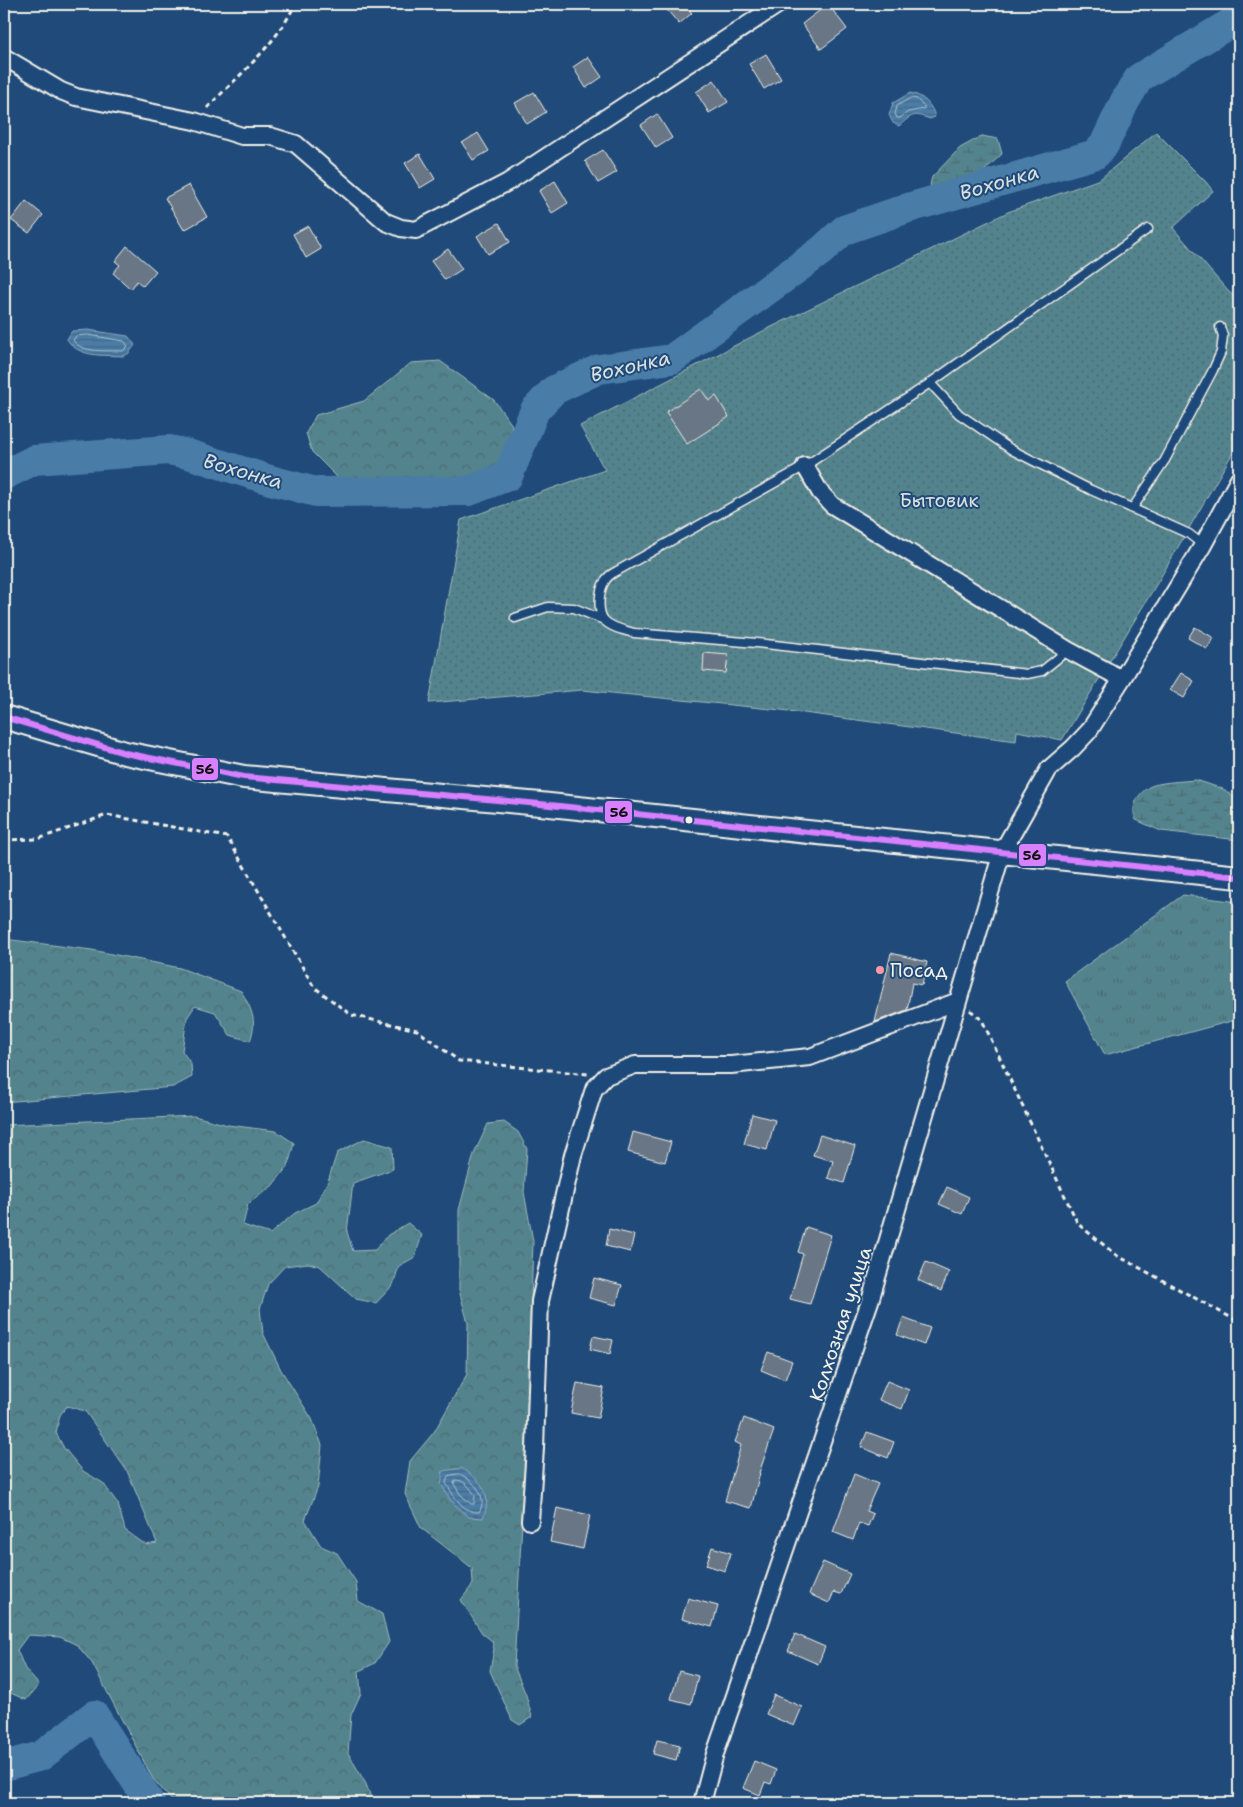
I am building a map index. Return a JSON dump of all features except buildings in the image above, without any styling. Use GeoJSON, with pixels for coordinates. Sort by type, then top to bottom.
{"type":"FeatureCollection","features":[{"type":"Feature","properties":{"kind":"main road"},"geometry":{"type":"LineString","coordinates":[[4,718],[125,753],[244,777],[540,804],[1239,877]]}},
{"type":"Feature","properties":{"kind":"street"},"geometry":{"type":"LineString","coordinates":[[4,58],[61,91],[76,97],[194,121],[242,136],[270,136],[296,144],[386,222],[400,228],[416,230],[508,182],[779,4]]}},
{"type":"Feature","properties":{"kind":"street"},"geometry":{"type":"LineString","coordinates":[[805,466],[820,492],[832,505],[1068,650],[1122,680]]}},
{"type":"Feature","properties":{"kind":"street","name":"Колхозная улица"},"geometry":{"type":"LineString","coordinates":[[702,1803],[715,1754],[870,1301],[1002,852],[1049,770],[1089,731],[1122,680],[1203,545],[1239,479]]}},
{"type":"Feature","properties":{"kind":"street"},"geometry":{"type":"LineString","coordinates":[[530,1521],[535,1448],[540,1301],[574,1155],[594,1089],[606,1076],[635,1065],[732,1065],[810,1057],[958,1000]]}},
{"type":"Feature","properties":{"kind":"lane"},"geometry":{"type":"LineString","coordinates":[[604,620],[600,610],[601,593],[605,580],[626,566],[805,466],[930,383],[1148,230]]}},
{"type":"Feature","properties":{"kind":"lane"},"geometry":{"type":"LineString","coordinates":[[1132,509],[1165,460],[1213,370],[1221,352],[1223,336],[1220,327]]}},
{"type":"Feature","properties":{"kind":"lane"},"geometry":{"type":"LineString","coordinates":[[930,383],[959,414],[1012,450],[1091,490],[1189,534],[1203,545]]}},
{"type":"Feature","properties":{"kind":"lane"},"geometry":{"type":"LineString","coordinates":[[515,618],[548,607],[574,608],[634,633],[757,643],[1027,674],[1042,671],[1068,650]]}},
{"type":"Feature","properties":{"kind":"path"},"geometry":{"type":"LineString","coordinates":[[194,121],[268,44],[295,4]]}},
{"type":"Feature","properties":{"kind":"path"},"geometry":{"type":"LineString","coordinates":[[4,840],[38,839],[107,815],[227,838],[314,988],[351,1015],[417,1030],[459,1061],[606,1076]]}},
{"type":"Feature","properties":{"kind":"path"},"geometry":{"type":"LineString","coordinates":[[958,1000],[982,1020],[1078,1224],[1116,1255],[1239,1322]]}},
{"type":"Feature","properties":{"kind":"green space","name":"Бытовик"},"geometry":{"type":"Polygon","coordinates":[[[1156,132],[1213,191],[1173,228],[1239,301],[1239,442],[1159,580],[1062,740],[1017,731],[1016,741],[781,710],[582,690],[429,703],[461,520],[605,470],[580,426],[755,335],[1008,212],[1100,179],[1156,132]]]}},
{"type":"Feature","properties":{"kind":"green space"},"geometry":{"type":"Polygon","coordinates":[[[982,136],[998,139],[1002,154],[978,176],[960,188],[950,191],[940,190],[930,185],[932,177],[960,148],[982,136]]]}},
{"type":"Feature","properties":{"kind":"green space"},"geometry":{"type":"Polygon","coordinates":[[[440,361],[494,400],[512,425],[509,446],[496,470],[460,480],[379,481],[339,479],[312,452],[306,433],[316,415],[364,401],[411,363],[440,361]]]}},
{"type":"Feature","properties":{"kind":"green space"},"geometry":{"type":"Polygon","coordinates":[[[1196,780],[1223,789],[1239,801],[1239,840],[1161,831],[1136,820],[1134,806],[1141,793],[1149,787],[1165,783],[1196,780]]]}},
{"type":"Feature","properties":{"kind":"green space"},"geometry":{"type":"Polygon","coordinates":[[[1183,895],[1239,902],[1239,1019],[1105,1055],[1065,981],[1183,895]]]}},
{"type":"Feature","properties":{"kind":"green space"},"geometry":{"type":"Polygon","coordinates":[[[4,939],[92,950],[180,968],[241,991],[252,1014],[253,1027],[250,1041],[230,1035],[215,1012],[195,1006],[187,1018],[182,1051],[191,1064],[192,1077],[173,1087],[4,1102],[4,939]]]}},
{"type":"Feature","properties":{"kind":"green space"},"geometry":{"type":"Polygon","coordinates":[[[194,1116],[228,1125],[276,1131],[294,1143],[288,1166],[272,1186],[248,1204],[243,1225],[270,1234],[295,1213],[316,1203],[328,1181],[337,1153],[364,1139],[392,1147],[393,1169],[353,1183],[347,1232],[353,1251],[375,1250],[388,1235],[408,1223],[422,1235],[415,1257],[399,1266],[393,1285],[376,1303],[356,1299],[320,1266],[308,1263],[285,1266],[268,1284],[260,1309],[263,1333],[281,1370],[312,1419],[322,1445],[318,1487],[305,1520],[321,1546],[337,1553],[356,1582],[358,1601],[382,1614],[389,1642],[375,1663],[359,1671],[361,1693],[351,1715],[348,1753],[366,1784],[373,1803],[174,1803],[153,1779],[92,1663],[77,1645],[60,1637],[28,1635],[17,1650],[25,1669],[39,1685],[26,1700],[4,1690],[4,1125],[194,1116]],[[67,1406],[60,1415],[56,1433],[64,1448],[83,1471],[103,1483],[118,1504],[125,1530],[146,1545],[157,1543],[127,1471],[85,1411],[67,1406]]]}},
{"type":"Feature","properties":{"kind":"green space"},"geometry":{"type":"Polygon","coordinates":[[[504,1122],[518,1132],[527,1149],[524,1192],[533,1241],[527,1432],[514,1666],[526,1695],[532,1717],[520,1725],[512,1720],[490,1671],[494,1649],[492,1641],[482,1633],[461,1600],[473,1584],[472,1568],[421,1528],[405,1494],[410,1461],[434,1432],[467,1374],[468,1323],[459,1290],[459,1210],[474,1154],[488,1124],[504,1122]]]}},
{"type":"Feature","properties":{"kind":"water"},"geometry":{"type":"Polygon","coordinates":[[[910,93],[926,101],[932,108],[935,117],[930,119],[916,115],[907,119],[899,126],[893,123],[889,115],[893,103],[910,93]]]}},
{"type":"Feature","properties":{"kind":"water"},"geometry":{"type":"Polygon","coordinates":[[[88,330],[128,336],[135,345],[124,356],[100,355],[78,350],[67,339],[72,331],[88,330]]]}},
{"type":"Feature","properties":{"kind":"water"},"geometry":{"type":"Polygon","coordinates":[[[461,1468],[474,1477],[483,1488],[487,1502],[483,1518],[469,1517],[451,1501],[441,1484],[443,1471],[461,1468]]]}},
{"type":"Feature","properties":{"kind":"waterway","name":"Вохонка"},"geometry":{"type":"LineString","coordinates":[[4,475],[34,460],[169,450],[316,492],[469,491],[508,476],[535,410],[554,390],[599,369],[672,359],[821,251],[844,230],[908,208],[1096,154],[1104,145],[1125,101],[1139,78],[1239,18]]}},
{"type":"Feature","properties":{"kind":"waterway","name":"Вохонка"},"geometry":{"type":"LineString","coordinates":[[4,1766],[41,1756],[94,1715],[150,1803]]}},
{"type":"Feature","properties":{"kind":"transit line","name":"56"},"geometry":{"type":"LineString","coordinates":[[4,717],[125,753],[244,777],[540,804],[1239,877]]}},
{"type":"Feature","properties":{"kind":"place","name":"Посад"},"geometry":{"type":"Point","coordinates":[880,970]}}]}
